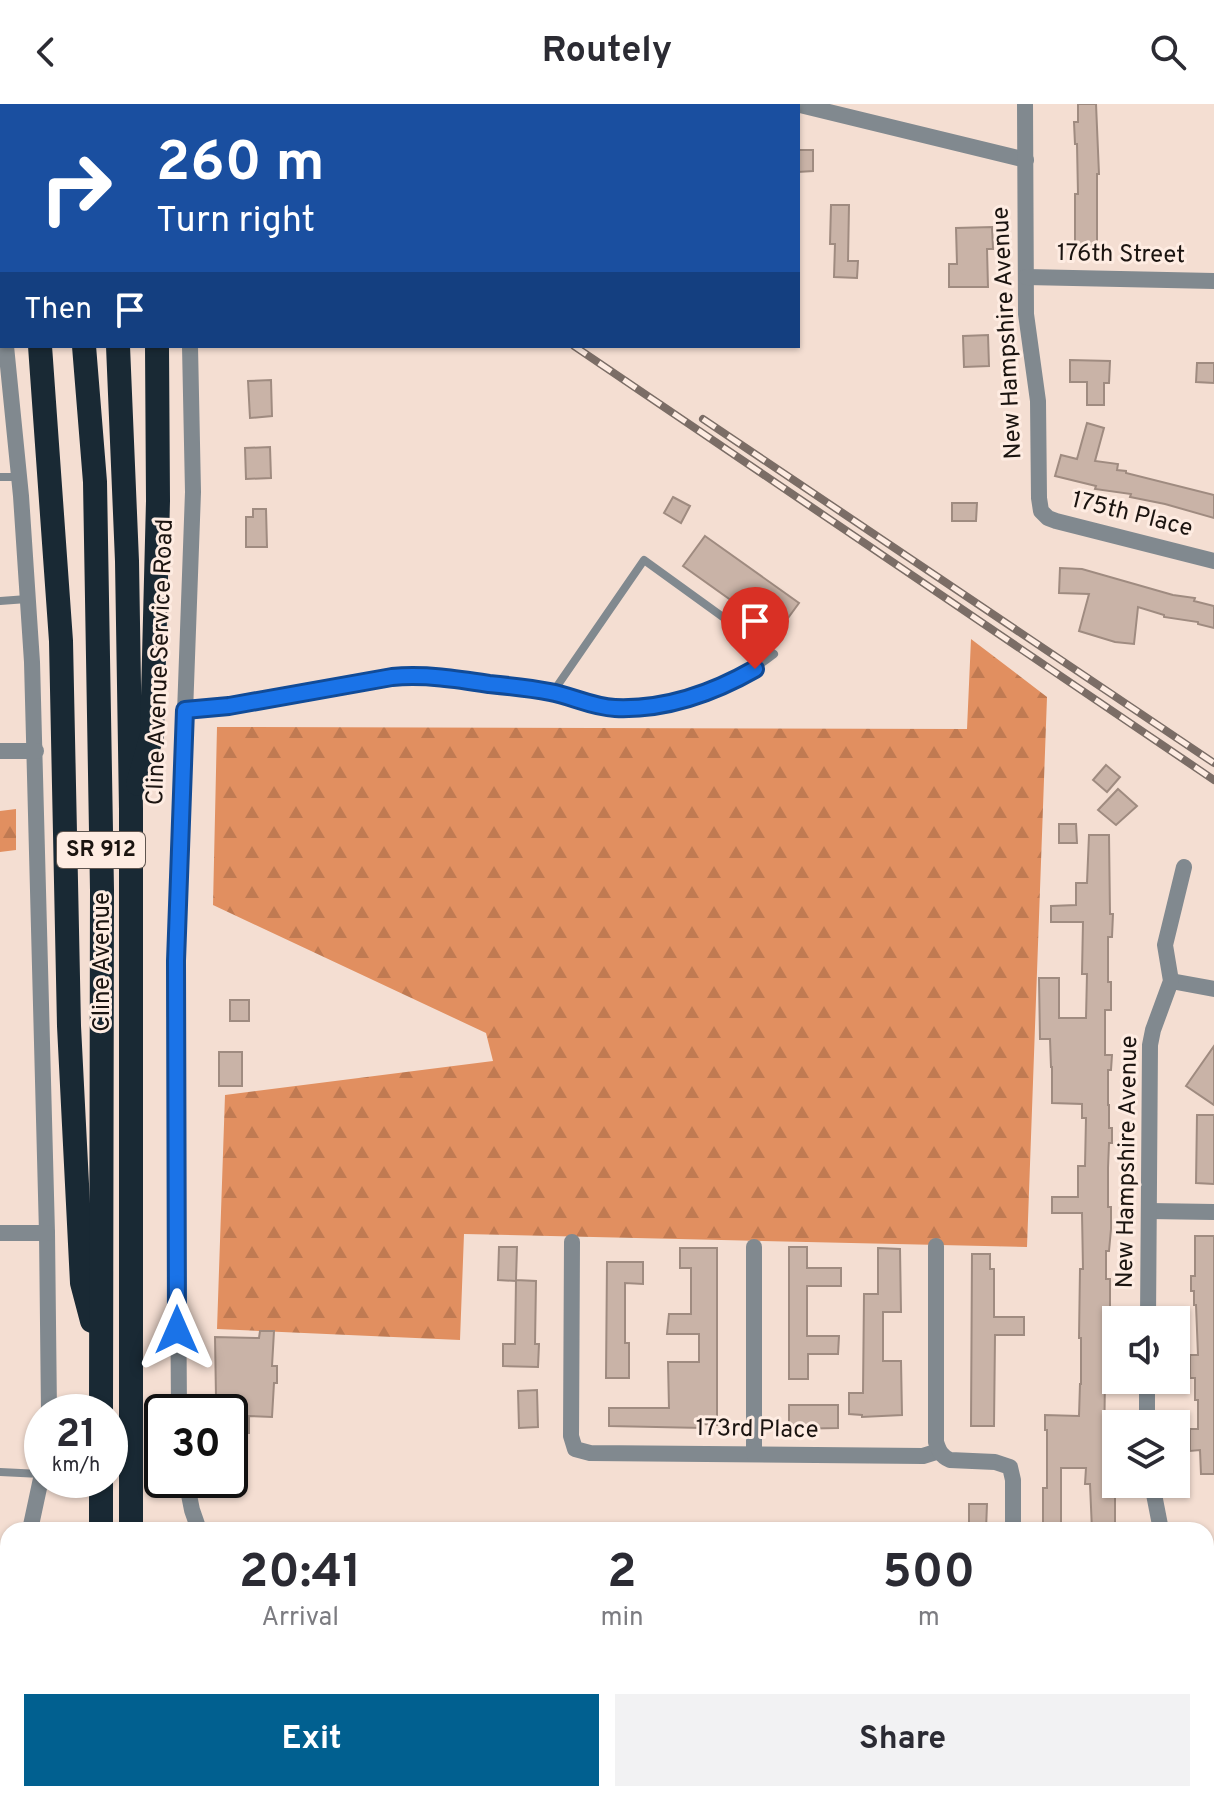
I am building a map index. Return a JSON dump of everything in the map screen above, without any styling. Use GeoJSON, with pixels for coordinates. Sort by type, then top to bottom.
{"type":"FeatureCollection","features":[{"type":"Feature","properties":{"kind":"highway"},"geometry":{"type":"LineString","coordinates":[[40,348],[61,641],[69,1026],[82,1283],[101,1354]]}},
{"type":"Feature","properties":{"kind":"highway","name":"Cline Avenue"},"geometry":{"type":"LineString","coordinates":[[84,348],[95,482],[101,858],[101,1394]]}},
{"type":"Feature","properties":{"kind":"highway","name":"Cline Avenue"},"geometry":{"type":"LineString","coordinates":[[118,348],[127,561],[131,809],[131,1522]]}},
{"type":"Feature","properties":{"kind":"highway"},"geometry":{"type":"LineString","coordinates":[[131,809],[152,735],[158,501],[157,348]]}},
{"type":"Feature","properties":{"kind":"highway"},"geometry":{"type":"LineString","coordinates":[[101,1498],[101,1522]]}},
{"type":"Feature","properties":{"kind":"street","name":"New Hampshire Avenue"},"geometry":{"type":"LineString","coordinates":[[1025,104],[1026,314],[1038,401],[1041,511]]}},
{"type":"Feature","properties":{"kind":"street"},"geometry":{"type":"LineString","coordinates":[[800,105],[1026,160]]}},
{"type":"Feature","properties":{"kind":"street","name":"176th Street"},"geometry":{"type":"LineString","coordinates":[[1026,277],[1214,281]]}},
{"type":"Feature","properties":{"kind":"street"},"geometry":{"type":"LineString","coordinates":[[6,348],[28,598],[36,751],[49,1394]]}},
{"type":"Feature","properties":{"kind":"street","name":"Cline Avenue Service Road"},"geometry":{"type":"LineString","coordinates":[[179,1394],[176,961],[193,492],[190,348]]}},
{"type":"Feature","properties":{"kind":"street","name":"175th Place"},"geometry":{"type":"LineString","coordinates":[[1041,511],[1056,521],[1214,561]]}},
{"type":"Feature","properties":{"kind":"street"},"geometry":{"type":"LineString","coordinates":[[0,751],[36,751]]}},
{"type":"Feature","properties":{"kind":"street","name":"New Hampshire Avenue"},"geometry":{"type":"LineString","coordinates":[[1148,1306],[1150,1045],[1171,981],[1165,945],[1184,867]]}},
{"type":"Feature","properties":{"kind":"street"},"geometry":{"type":"LineString","coordinates":[[1171,981],[1214,989]]}},
{"type":"Feature","properties":{"kind":"street"},"geometry":{"type":"LineString","coordinates":[[1149,1211],[1214,1212]]}},
{"type":"Feature","properties":{"kind":"street"},"geometry":{"type":"LineString","coordinates":[[0,1233],[47,1233]]}},
{"type":"Feature","properties":{"kind":"street","name":"173rd Place"},"geometry":{"type":"LineString","coordinates":[[572,1242],[571,1436],[575,1449],[590,1453],[923,1456],[939,1451]]}},
{"type":"Feature","properties":{"kind":"street"},"geometry":{"type":"LineString","coordinates":[[936,1246],[936,1433],[939,1451],[950,1460],[995,1462],[1010,1467],[1013,1522]]}},
{"type":"Feature","properties":{"kind":"street"},"geometry":{"type":"LineString","coordinates":[[754,1247],[754,1454]]}},
{"type":"Feature","properties":{"kind":"street"},"geometry":{"type":"LineString","coordinates":[[32,1522],[37,1498]]}},
{"type":"Feature","properties":{"kind":"street"},"geometry":{"type":"LineString","coordinates":[[190,1498],[196,1522]]}},
{"type":"Feature","properties":{"kind":"street"},"geometry":{"type":"LineString","coordinates":[[1155,1498],[1159,1522]]}},
{"type":"Feature","properties":{"kind":"lane"},"geometry":{"type":"LineString","coordinates":[[0,477],[19,477]]}},
{"type":"Feature","properties":{"kind":"lane"},"geometry":{"type":"LineString","coordinates":[[185,710],[229,706],[392,677],[414,676],[553,692],[584,703],[613,708],[639,707],[698,696],[731,683],[774,654],[644,560],[553,692]]}},
{"type":"Feature","properties":{"kind":"lane"},"geometry":{"type":"LineString","coordinates":[[0,601],[28,598]]}},
{"type":"Feature","properties":{"kind":"lane"},"geometry":{"type":"LineString","coordinates":[[0,1472],[24,1473]]}},
{"type":"Feature","properties":{"kind":"green space"},"geometry":{"type":"Polygon","coordinates":[[[971,639],[1047,697],[1027,1247],[464,1234],[460,1340],[217,1329],[225,1095],[493,1061],[486,1033],[213,905],[217,727],[967,729],[971,639]]]}},
{"type":"Feature","properties":{"kind":"green space"},"geometry":{"type":"Polygon","coordinates":[[[16,809],[16,850],[0,852],[0,811],[16,809]]]}},
{"type":"Feature","properties":{"kind":"building"},"geometry":{"type":"Polygon","coordinates":[[[1078,104],[1096,104],[1099,174],[1097,245],[1075,245],[1075,194],[1078,194],[1074,122],[1078,122],[1078,104]]]}},
{"type":"Feature","properties":{"kind":"building"},"geometry":{"type":"Polygon","coordinates":[[[800,150],[813,150],[813,171],[800,172],[800,150]]]}},
{"type":"Feature","properties":{"kind":"building"},"geometry":{"type":"Polygon","coordinates":[[[831,205],[849,205],[848,261],[858,261],[857,278],[834,277],[835,244],[830,244],[831,205]]]}},
{"type":"Feature","properties":{"kind":"building"},"geometry":{"type":"Polygon","coordinates":[[[992,227],[993,249],[987,249],[988,287],[949,287],[949,264],[957,264],[956,228],[992,227]]]}},
{"type":"Feature","properties":{"kind":"building"},"geometry":{"type":"Polygon","coordinates":[[[988,335],[989,366],[964,367],[963,336],[988,335]]]}},
{"type":"Feature","properties":{"kind":"building"},"geometry":{"type":"Polygon","coordinates":[[[1070,360],[1110,361],[1109,383],[1104,383],[1104,405],[1087,405],[1087,382],[1070,382],[1070,360]]]}},
{"type":"Feature","properties":{"kind":"building"},"geometry":{"type":"Polygon","coordinates":[[[1197,363],[1214,363],[1214,383],[1196,382],[1197,363]]]}},
{"type":"Feature","properties":{"kind":"building"},"geometry":{"type":"Polygon","coordinates":[[[271,380],[272,416],[250,418],[248,381],[271,380]]]}},
{"type":"Feature","properties":{"kind":"building"},"geometry":{"type":"Polygon","coordinates":[[[1087,423],[1104,428],[1095,461],[1118,464],[1117,470],[1126,473],[1214,495],[1214,518],[1055,476],[1061,455],[1077,459],[1087,423]]]}},
{"type":"Feature","properties":{"kind":"building"},"geometry":{"type":"Polygon","coordinates":[[[270,447],[271,478],[246,479],[245,448],[270,447]]]}},
{"type":"Feature","properties":{"kind":"building"},"geometry":{"type":"Polygon","coordinates":[[[673,497],[690,506],[681,523],[664,513],[673,497]]]}},
{"type":"Feature","properties":{"kind":"building"},"geometry":{"type":"Polygon","coordinates":[[[952,503],[977,503],[976,521],[952,521],[952,503]]]}},
{"type":"Feature","properties":{"kind":"building"},"geometry":{"type":"Polygon","coordinates":[[[253,509],[266,509],[267,547],[246,547],[246,517],[253,517],[253,509]]]}},
{"type":"Feature","properties":{"kind":"building"},"geometry":{"type":"Polygon","coordinates":[[[705,536],[799,603],[777,633],[683,566],[705,536]]]}},
{"type":"Feature","properties":{"kind":"building"},"geometry":{"type":"Polygon","coordinates":[[[1060,568],[1082,569],[1173,595],[1195,598],[1194,601],[1214,606],[1214,628],[1198,622],[1164,617],[1138,607],[1134,644],[1115,642],[1079,631],[1089,594],[1059,593],[1060,568]]]}},
{"type":"Feature","properties":{"kind":"building"},"geometry":{"type":"Polygon","coordinates":[[[1106,765],[1120,777],[1107,792],[1093,780],[1106,765]]]}},
{"type":"Feature","properties":{"kind":"building"},"geometry":{"type":"Polygon","coordinates":[[[1118,789],[1137,806],[1116,825],[1098,810],[1118,789]]]}},
{"type":"Feature","properties":{"kind":"building"},"geometry":{"type":"Polygon","coordinates":[[[1059,824],[1076,824],[1077,843],[1059,843],[1059,824]]]}},
{"type":"Feature","properties":{"kind":"building"},"geometry":{"type":"Polygon","coordinates":[[[1089,835],[1109,835],[1110,914],[1113,914],[1112,937],[1108,937],[1111,1010],[1105,1010],[1105,1055],[1112,1055],[1111,1070],[1108,1070],[1108,1105],[1112,1143],[1109,1143],[1108,1168],[1111,1229],[1109,1251],[1106,1251],[1110,1306],[1102,1306],[1102,1394],[1105,1394],[1102,1498],[1115,1498],[1115,1522],[1092,1522],[1090,1484],[1085,1484],[1086,1468],[1061,1468],[1061,1522],[1043,1522],[1043,1488],[1047,1488],[1045,1415],[1079,1416],[1081,1384],[1082,1213],[1052,1213],[1052,1197],[1078,1197],[1078,1166],[1085,1166],[1086,1118],[1082,1118],[1082,1104],[1052,1103],[1050,1039],[1040,1039],[1039,978],[1059,978],[1059,1018],[1086,1018],[1087,974],[1082,974],[1083,922],[1051,922],[1051,906],[1076,905],[1076,883],[1087,883],[1089,835]]]}},
{"type":"Feature","properties":{"kind":"building"},"geometry":{"type":"Polygon","coordinates":[[[230,1000],[249,1000],[249,1021],[230,1021],[230,1000]]]}},
{"type":"Feature","properties":{"kind":"building"},"geometry":{"type":"Polygon","coordinates":[[[1214,1046],[1214,1105],[1186,1086],[1214,1046]]]}},
{"type":"Feature","properties":{"kind":"building"},"geometry":{"type":"Polygon","coordinates":[[[219,1052],[242,1052],[242,1086],[219,1086],[219,1052]]]}},
{"type":"Feature","properties":{"kind":"building"},"geometry":{"type":"Polygon","coordinates":[[[1197,1115],[1214,1115],[1214,1184],[1196,1183],[1197,1115]]]}},
{"type":"Feature","properties":{"kind":"building"},"geometry":{"type":"Polygon","coordinates":[[[1195,1236],[1214,1236],[1214,1474],[1201,1474],[1200,1450],[1190,1451],[1190,1429],[1198,1429],[1195,1378],[1190,1378],[1190,1355],[1198,1355],[1196,1305],[1194,1291],[1191,1291],[1191,1276],[1195,1276],[1195,1236]]]}},
{"type":"Feature","properties":{"kind":"building"},"geometry":{"type":"Polygon","coordinates":[[[499,1247],[517,1247],[516,1280],[536,1281],[535,1344],[539,1344],[538,1367],[503,1366],[503,1344],[515,1344],[516,1281],[498,1280],[499,1247]]]}},
{"type":"Feature","properties":{"kind":"building"},"geometry":{"type":"Polygon","coordinates":[[[789,1247],[807,1247],[807,1268],[841,1268],[841,1286],[807,1286],[807,1336],[839,1336],[838,1354],[808,1354],[808,1379],[789,1379],[789,1247]]]}},
{"type":"Feature","properties":{"kind":"building"},"geometry":{"type":"Polygon","coordinates":[[[680,1248],[717,1248],[717,1425],[703,1424],[703,1428],[609,1426],[609,1408],[669,1408],[668,1362],[699,1362],[699,1334],[667,1334],[669,1314],[691,1314],[691,1268],[680,1268],[680,1248]]]}},
{"type":"Feature","properties":{"kind":"building"},"geometry":{"type":"Polygon","coordinates":[[[878,1248],[900,1249],[901,1312],[883,1312],[883,1361],[901,1361],[902,1415],[862,1417],[849,1414],[849,1393],[863,1393],[864,1294],[878,1294],[878,1248]]]}},
{"type":"Feature","properties":{"kind":"building"},"geometry":{"type":"Polygon","coordinates":[[[972,1254],[990,1254],[990,1269],[994,1269],[994,1317],[1024,1317],[1024,1335],[995,1335],[994,1426],[971,1426],[972,1254]]]}},
{"type":"Feature","properties":{"kind":"building"},"geometry":{"type":"Polygon","coordinates":[[[607,1262],[643,1262],[643,1284],[625,1283],[625,1343],[629,1343],[629,1378],[606,1378],[607,1262]]]}},
{"type":"Feature","properties":{"kind":"building"},"geometry":{"type":"Polygon","coordinates":[[[260,1331],[274,1331],[272,1366],[277,1366],[277,1383],[274,1383],[272,1417],[249,1416],[248,1433],[248,1394],[216,1394],[215,1337],[259,1338],[260,1331]]]}},
{"type":"Feature","properties":{"kind":"building"},"geometry":{"type":"Polygon","coordinates":[[[537,1390],[538,1427],[519,1428],[518,1391],[537,1390]]]}},
{"type":"Feature","properties":{"kind":"building"},"geometry":{"type":"Polygon","coordinates":[[[789,1405],[838,1405],[838,1428],[789,1429],[789,1405]]]}},
{"type":"Feature","properties":{"kind":"building"},"geometry":{"type":"Polygon","coordinates":[[[969,1504],[987,1504],[986,1522],[969,1522],[969,1504]]]}},
{"type":"Feature","properties":{"kind":"railway"},"geometry":{"type":"LineString","coordinates":[[577,348],[1214,780]]}},
{"type":"Feature","properties":{"kind":"railway"},"geometry":{"type":"LineString","coordinates":[[703,419],[1214,763]]}},
{"type":"Feature","properties":{"kind":"route"},"geometry":{"type":"LineString","coordinates":[[177,1330],[176,961],[185,710],[229,706],[392,677],[414,676],[553,692],[584,703],[613,708],[639,707],[698,696],[755,669]]}}]}
